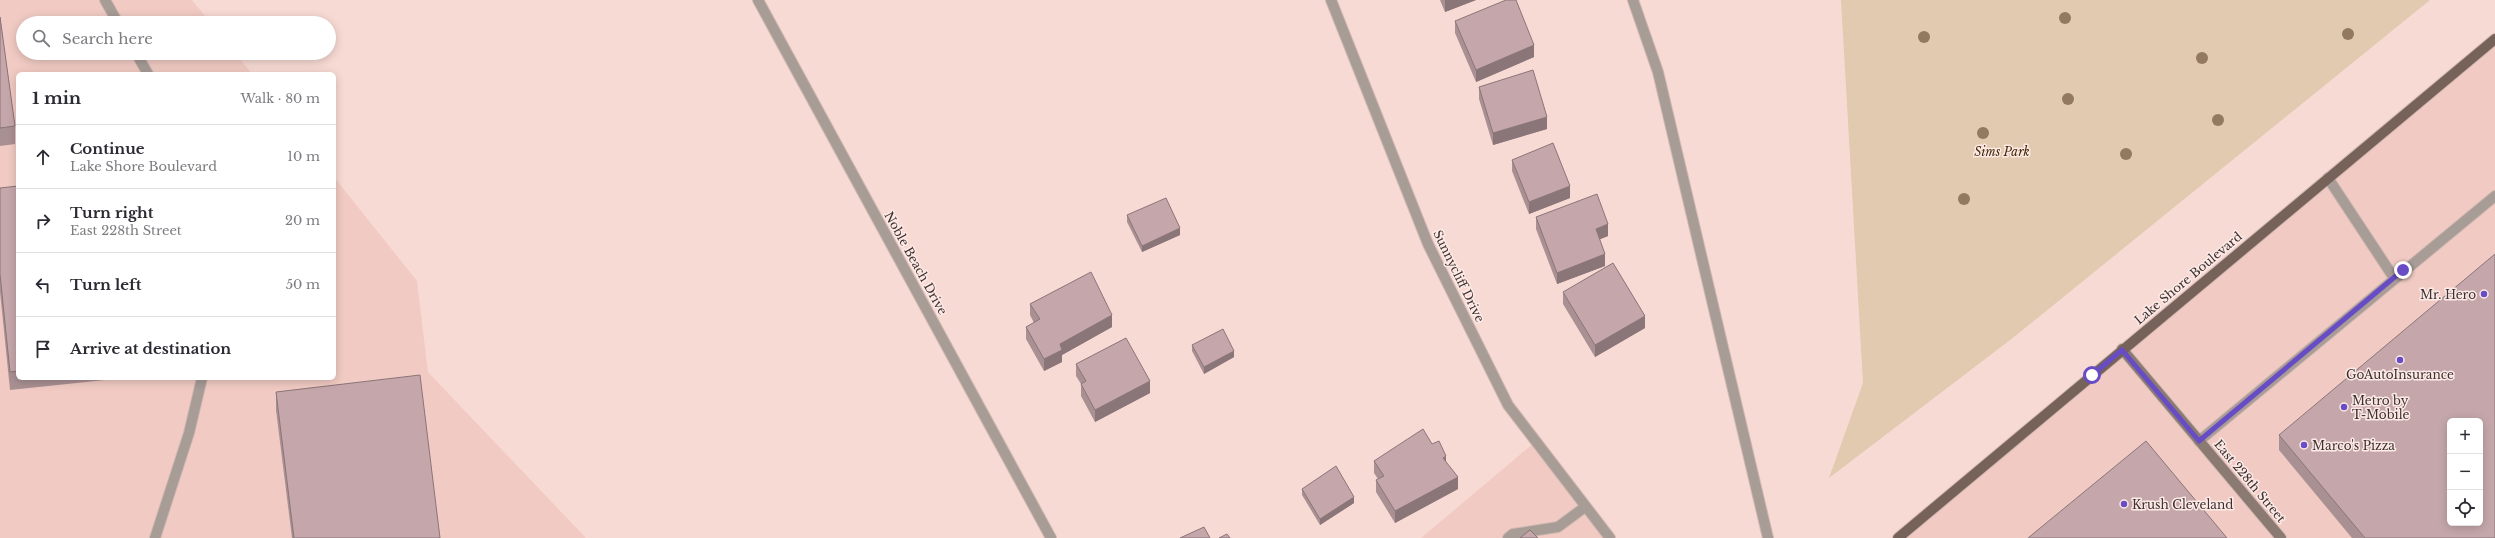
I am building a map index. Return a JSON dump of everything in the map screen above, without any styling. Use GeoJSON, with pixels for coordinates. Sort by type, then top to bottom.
{"type":"FeatureCollection","features":[{"type":"Feature","properties":{"kind":"main road","name":"Lake Shore Boulevard"},"geometry":{"type":"LineString","coordinates":[[1898,538],[2495,38]]}},
{"type":"Feature","properties":{"kind":"street"},"geometry":{"type":"LineString","coordinates":[[105,0],[114,16]]}},
{"type":"Feature","properties":{"kind":"street","name":"Noble Beach Drive"},"geometry":{"type":"LineString","coordinates":[[758,0],[1051,538]]}},
{"type":"Feature","properties":{"kind":"street","name":"Sunnycliff Drive"},"geometry":{"type":"LineString","coordinates":[[1331,0],[1428,244],[1508,405],[1585,508],[1610,538]]}},
{"type":"Feature","properties":{"kind":"street"},"geometry":{"type":"LineString","coordinates":[[1633,0],[1658,72],[1768,538]]}},
{"type":"Feature","properties":{"kind":"street"},"geometry":{"type":"LineString","coordinates":[[140,60],[147,72]]}},
{"type":"Feature","properties":{"kind":"street"},"geometry":{"type":"LineString","coordinates":[[2328,178],[2394,278]]}},
{"type":"Feature","properties":{"kind":"street"},"geometry":{"type":"LineString","coordinates":[[2199,441],[2394,278],[2495,196]]}},
{"type":"Feature","properties":{"kind":"street","name":"East 228th Street"},"geometry":{"type":"LineString","coordinates":[[2122,350],[2281,538]]}},
{"type":"Feature","properties":{"kind":"street"},"geometry":{"type":"LineString","coordinates":[[155,538],[189,433],[202,380]]}},
{"type":"Feature","properties":{"kind":"street"},"geometry":{"type":"LineString","coordinates":[[1508,538],[1513,534],[1558,527],[1585,508]]}},
{"type":"Feature","properties":{"kind":"shaded area"},"geometry":{"type":"Polygon","coordinates":[[[0,0],[192,0],[205,16],[16,16],[16,60],[241,60],[250,72],[16,72],[16,380],[336,380],[336,180],[417,281],[428,372],[586,538],[0,538],[0,0]]]}},
{"type":"Feature","properties":{"kind":"shaded area"},"geometry":{"type":"Polygon","coordinates":[[[2495,39],[2495,538],[1898,538],[2495,39]]]}},
{"type":"Feature","properties":{"kind":"shaded area"},"geometry":{"type":"Polygon","coordinates":[[[1535,442],[1610,538],[1421,538],[1535,442]]]}},
{"type":"Feature","properties":{"kind":"green space","name":"Sims Park"},"geometry":{"type":"Polygon","coordinates":[[[1841,0],[2430,0],[2014,337],[1829,478],[1863,383],[1841,0]]]}},
{"type":"Feature","properties":{"kind":"building"},"geometry":{"type":"Polygon","coordinates":[[[1506,0],[1516,0],[1534,45],[1476,70],[1455,21],[1506,0]]]}},
{"type":"Feature","properties":{"kind":"building"},"geometry":{"type":"Polygon","coordinates":[[[0,17],[15,126],[0,128],[0,17]]]}},
{"type":"Feature","properties":{"kind":"building"},"geometry":{"type":"Polygon","coordinates":[[[1533,70],[1547,117],[1493,133],[1479,87],[1533,70]]]}},
{"type":"Feature","properties":{"kind":"building"},"geometry":{"type":"Polygon","coordinates":[[[1553,143],[1570,186],[1529,202],[1512,160],[1553,143]]]}},
{"type":"Feature","properties":{"kind":"building"},"geometry":{"type":"Polygon","coordinates":[[[16,186],[16,371],[10,372],[0,274],[0,188],[16,186]]]}},
{"type":"Feature","properties":{"kind":"building"},"geometry":{"type":"Polygon","coordinates":[[[1597,194],[1608,224],[1596,229],[1605,254],[1557,273],[1536,217],[1597,194]]]}},
{"type":"Feature","properties":{"kind":"building"},"geometry":{"type":"Polygon","coordinates":[[[1166,198],[1180,228],[1142,246],[1127,215],[1166,198]]]}},
{"type":"Feature","properties":{"kind":"building"},"geometry":{"type":"Polygon","coordinates":[[[2495,254],[2495,538],[2365,538],[2279,435],[2495,254]]]}},
{"type":"Feature","properties":{"kind":"building"},"geometry":{"type":"Polygon","coordinates":[[[1613,263],[1645,316],[1595,345],[1563,292],[1613,263]]]}},
{"type":"Feature","properties":{"kind":"building"},"geometry":{"type":"Polygon","coordinates":[[[1091,272],[1112,315],[1060,344],[1062,350],[1044,359],[1026,327],[1040,319],[1030,304],[1091,272]]]}},
{"type":"Feature","properties":{"kind":"building"},"geometry":{"type":"Polygon","coordinates":[[[1223,329],[1234,351],[1204,367],[1192,345],[1223,329]]]}},
{"type":"Feature","properties":{"kind":"building"},"geometry":{"type":"Polygon","coordinates":[[[1126,338],[1150,381],[1095,410],[1081,384],[1086,381],[1076,364],[1126,338]]]}},
{"type":"Feature","properties":{"kind":"building"},"geometry":{"type":"Polygon","coordinates":[[[420,375],[440,538],[294,538],[276,392],[420,375]]]}},
{"type":"Feature","properties":{"kind":"building"},"geometry":{"type":"Polygon","coordinates":[[[1423,429],[1432,444],[1439,441],[1446,456],[1443,458],[1458,477],[1395,511],[1376,480],[1384,476],[1374,461],[1423,429]]]}},
{"type":"Feature","properties":{"kind":"building"},"geometry":{"type":"Polygon","coordinates":[[[2146,441],[2227,538],[2028,538],[2146,441]]]}},
{"type":"Feature","properties":{"kind":"building"},"geometry":{"type":"Polygon","coordinates":[[[1336,466],[1354,497],[1320,519],[1302,489],[1336,466]]]}},
{"type":"Feature","properties":{"kind":"building"},"geometry":{"type":"Polygon","coordinates":[[[1204,527],[1210,538],[1180,538],[1204,527]]]}},
{"type":"Feature","properties":{"kind":"building"},"geometry":{"type":"Polygon","coordinates":[[[1530,530],[1538,538],[1520,538],[1530,530]]]}},
{"type":"Feature","properties":{"kind":"building"},"geometry":{"type":"Polygon","coordinates":[[[1227,534],[1230,538],[1219,538],[1227,534]]]}},
{"type":"Feature","properties":{"kind":"place","name":"Mr. Hero"},"geometry":{"type":"Point","coordinates":[2484,294]}},
{"type":"Feature","properties":{"kind":"place","name":"GoAutoInsurance"},"geometry":{"type":"Point","coordinates":[2400,360]}},
{"type":"Feature","properties":{"kind":"place","name":"Metro by T-Mobile"},"geometry":{"type":"Point","coordinates":[2344,407]}},
{"type":"Feature","properties":{"kind":"place","name":"Marco's Pizza"},"geometry":{"type":"Point","coordinates":[2304,445]}},
{"type":"Feature","properties":{"kind":"place","name":"Krush Cleveland"},"geometry":{"type":"Point","coordinates":[2124,504]}},
{"type":"Feature","properties":{"kind":"route"},"geometry":{"type":"LineString","coordinates":[[2092,375],[2122,350],[2199,441],[2403,270]]}}]}
